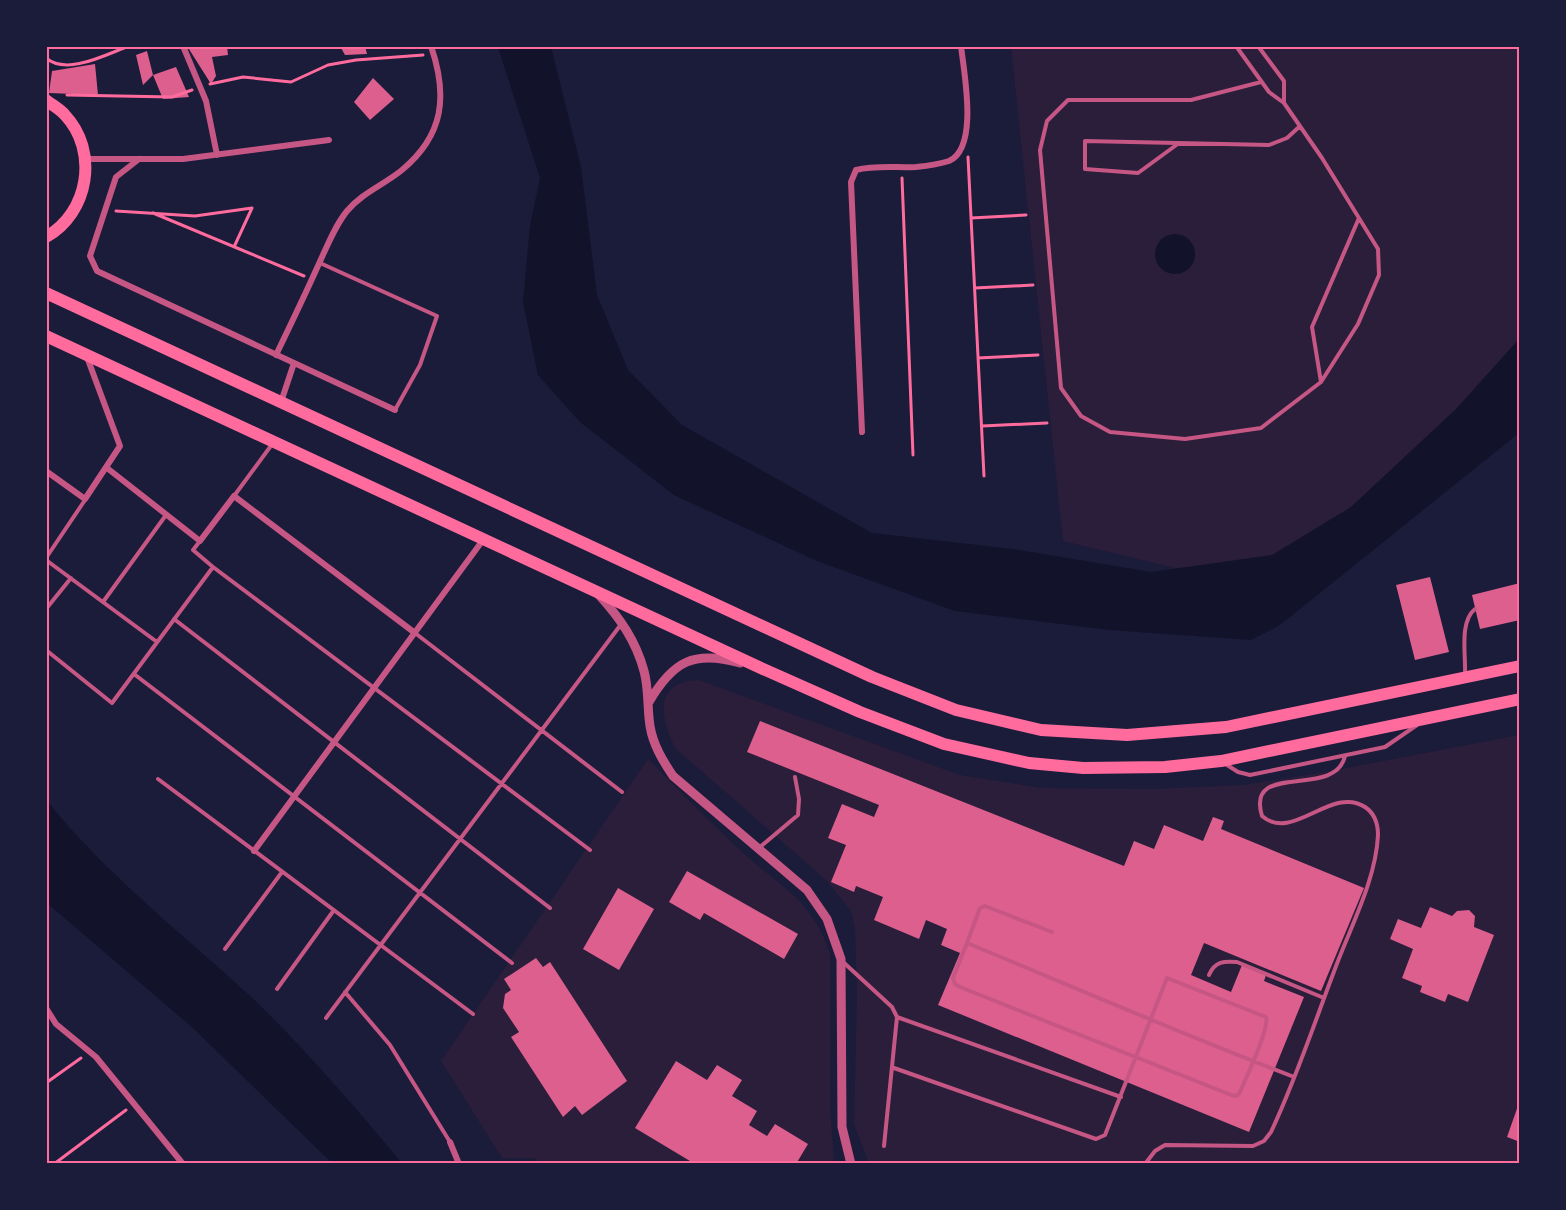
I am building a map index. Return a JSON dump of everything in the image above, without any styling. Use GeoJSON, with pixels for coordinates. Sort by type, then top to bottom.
{"type":"FeatureCollection","features":[{"type":"Feature","properties":{"kind":"highway"},"geometry":{"type":"LineString","coordinates":[[46,100],[66,115],[82,145],[87,177],[77,207],[59,230],[46,237]]}},
{"type":"Feature","properties":{"kind":"highway"},"geometry":{"type":"LineString","coordinates":[[46,293],[872,677],[956,710],[1041,730],[1127,735],[1226,727],[1520,666]]}},
{"type":"Feature","properties":{"kind":"highway"},"geometry":{"type":"LineString","coordinates":[[46,336],[763,669],[860,712],[944,744],[1029,763],[1127,768],[1221,761],[1520,700]]}},
{"type":"Feature","properties":{"kind":"street"},"geometry":{"type":"LineString","coordinates":[[183,46],[206,101],[217,155]]}},
{"type":"Feature","properties":{"kind":"street"},"geometry":{"type":"LineString","coordinates":[[276,355],[347,210],[402,170],[424,148],[440,121],[440,88],[431,46]]}},
{"type":"Feature","properties":{"kind":"street"},"geometry":{"type":"LineString","coordinates":[[862,432],[851,182],[856,170],[869,167],[902,167],[950,160],[960,150],[966,135],[961,46]]}},
{"type":"Feature","properties":{"kind":"street"},"geometry":{"type":"LineString","coordinates":[[85,159],[183,159],[329,140]]}},
{"type":"Feature","properties":{"kind":"street"},"geometry":{"type":"LineString","coordinates":[[139,159],[117,177],[90,256],[97,271],[395,410]]}},
{"type":"Feature","properties":{"kind":"street"},"geometry":{"type":"LineString","coordinates":[[46,471],[85,499],[120,446],[86,354]]}},
{"type":"Feature","properties":{"kind":"street"},"geometry":{"type":"LineString","coordinates":[[281,402],[294,363]]}},
{"type":"Feature","properties":{"kind":"street"},"geometry":{"type":"LineString","coordinates":[[107,468],[200,541],[234,496],[416,633]]}},
{"type":"Feature","properties":{"kind":"street"},"geometry":{"type":"LineString","coordinates":[[254,850],[483,540]]}},
{"type":"Feature","properties":{"kind":"street"},"geometry":{"type":"LineString","coordinates":[[598,594],[622,623],[634,643],[644,671],[650,727],[658,753],[673,776],[807,890],[827,919],[841,959],[842,1127],[851,1164]]}},
{"type":"Feature","properties":{"kind":"street"},"geometry":{"type":"LineString","coordinates":[[649,702],[661,681],[674,668],[690,660],[707,657],[724,658],[763,669]]}},
{"type":"Feature","properties":{"kind":"street"},"geometry":{"type":"LineString","coordinates":[[46,1008],[56,1024],[90,1052],[135,1103],[183,1164]]}},
{"type":"Feature","properties":{"kind":"street"},"geometry":{"type":"LineString","coordinates":[[450,1142],[459,1164]]}},
{"type":"Feature","properties":{"kind":"lane"},"geometry":{"type":"LineString","coordinates":[[1236,46],[1269,93],[1284,103],[1322,158],[1378,249],[1379,275],[1358,324],[1322,382],[1261,428],[1185,439],[1110,432],[1081,416],[1061,388],[1040,150],[1047,121],[1068,100],[1191,100],[1261,82]]}},
{"type":"Feature","properties":{"kind":"lane"},"geometry":{"type":"LineString","coordinates":[[1258,46],[1284,81],[1284,103]]}},
{"type":"Feature","properties":{"kind":"lane"},"geometry":{"type":"LineString","coordinates":[[1179,143],[1138,173],[1085,170],[1085,141],[1179,143],[1269,145],[1287,138],[1299,127]]}},
{"type":"Feature","properties":{"kind":"lane"},"geometry":{"type":"LineString","coordinates":[[1322,382],[1312,327],[1359,218]]}},
{"type":"Feature","properties":{"kind":"lane"},"geometry":{"type":"LineString","coordinates":[[320,262],[437,316],[420,365],[395,410]]}},
{"type":"Feature","properties":{"kind":"lane"},"geometry":{"type":"LineString","coordinates":[[234,496],[274,442]]}},
{"type":"Feature","properties":{"kind":"lane"},"geometry":{"type":"LineString","coordinates":[[85,499],[46,559],[157,642]]}},
{"type":"Feature","properties":{"kind":"lane"},"geometry":{"type":"LineString","coordinates":[[103,602],[166,514]]}},
{"type":"Feature","properties":{"kind":"lane"},"geometry":{"type":"LineString","coordinates":[[200,541],[193,550],[213,567],[590,850]]}},
{"type":"Feature","properties":{"kind":"lane"},"geometry":{"type":"LineString","coordinates":[[46,650],[112,703],[213,567]]}},
{"type":"Feature","properties":{"kind":"lane"},"geometry":{"type":"LineString","coordinates":[[46,609],[71,578]]}},
{"type":"Feature","properties":{"kind":"lane"},"geometry":{"type":"LineString","coordinates":[[1465,677],[1466,624],[1469,614],[1475,609]]}},
{"type":"Feature","properties":{"kind":"lane"},"geometry":{"type":"LineString","coordinates":[[174,619],[550,909]]}},
{"type":"Feature","properties":{"kind":"lane"},"geometry":{"type":"LineString","coordinates":[[326,1018],[622,623]]}},
{"type":"Feature","properties":{"kind":"lane"},"geometry":{"type":"LineString","coordinates":[[416,633],[622,792]]}},
{"type":"Feature","properties":{"kind":"lane"},"geometry":{"type":"LineString","coordinates":[[134,674],[512,963]]}},
{"type":"Feature","properties":{"kind":"lane"},"geometry":{"type":"LineString","coordinates":[[1221,761],[1238,772],[1250,775],[1345,756],[1385,747],[1401,738],[1425,718]]}},
{"type":"Feature","properties":{"kind":"lane"},"geometry":{"type":"LineString","coordinates":[[1145,1164],[1155,1151],[1164,1145],[1253,1146],[1264,1141],[1280,1115],[1367,884],[1378,837],[1375,820],[1363,805],[1348,802],[1280,824],[1262,816],[1260,805],[1264,790],[1274,785],[1331,776],[1342,767],[1345,756]]}},
{"type":"Feature","properties":{"kind":"lane"},"geometry":{"type":"LineString","coordinates":[[757,849],[798,815],[799,800],[795,777]]}},
{"type":"Feature","properties":{"kind":"lane"},"geometry":{"type":"LineString","coordinates":[[158,778],[472,1014]]}},
{"type":"Feature","properties":{"kind":"lane"},"geometry":{"type":"LineString","coordinates":[[225,949],[282,872]]}},
{"type":"Feature","properties":{"kind":"lane"},"geometry":{"type":"LineString","coordinates":[[894,1068],[1096,1139],[1105,1135],[1138,1056],[1167,978],[1266,1017],[1267,1024],[1237,1096],[1138,1056],[955,984],[953,978],[980,908],[984,906],[1052,932]]}},
{"type":"Feature","properties":{"kind":"lane"},"geometry":{"type":"LineString","coordinates":[[277,989],[334,910]]}},
{"type":"Feature","properties":{"kind":"lane"},"geometry":{"type":"LineString","coordinates":[[967,943],[1294,1077]]}},
{"type":"Feature","properties":{"kind":"lane"},"geometry":{"type":"LineString","coordinates":[[841,959],[892,1007],[897,1017],[894,1068],[884,1146]]}},
{"type":"Feature","properties":{"kind":"lane"},"geometry":{"type":"LineString","coordinates":[[1209,975],[1216,964],[1224,961],[1238,962],[1324,998]]}},
{"type":"Feature","properties":{"kind":"lane"},"geometry":{"type":"LineString","coordinates":[[345,992],[390,1045],[450,1142]]}},
{"type":"Feature","properties":{"kind":"lane"},"geometry":{"type":"LineString","coordinates":[[897,1017],[1121,1097]]}},
{"type":"Feature","properties":{"kind":"path"},"geometry":{"type":"LineString","coordinates":[[46,58],[59,65],[76,64],[129,46]]}},
{"type":"Feature","properties":{"kind":"path"},"geometry":{"type":"LineString","coordinates":[[67,95],[172,97],[200,87],[243,77],[291,82],[328,65],[356,60],[434,55]]}},
{"type":"Feature","properties":{"kind":"path"},"geometry":{"type":"LineString","coordinates":[[966,135],[984,476]]}},
{"type":"Feature","properties":{"kind":"path"},"geometry":{"type":"LineString","coordinates":[[902,167],[913,455]]}},
{"type":"Feature","properties":{"kind":"path"},"geometry":{"type":"LineString","coordinates":[[105,210],[195,216],[252,208],[234,248]]}},
{"type":"Feature","properties":{"kind":"path"},"geometry":{"type":"LineString","coordinates":[[153,213],[312,279]]}},
{"type":"Feature","properties":{"kind":"path"},"geometry":{"type":"LineString","coordinates":[[971,218],[1026,215]]}},
{"type":"Feature","properties":{"kind":"path"},"geometry":{"type":"LineString","coordinates":[[975,288],[1034,285]]}},
{"type":"Feature","properties":{"kind":"path"},"geometry":{"type":"LineString","coordinates":[[978,358],[1038,355]]}},
{"type":"Feature","properties":{"kind":"path"},"geometry":{"type":"LineString","coordinates":[[982,426],[1047,423]]}},
{"type":"Feature","properties":{"kind":"path"},"geometry":{"type":"LineString","coordinates":[[46,1083],[90,1052]]}},
{"type":"Feature","properties":{"kind":"path"},"geometry":{"type":"LineString","coordinates":[[54,1164],[135,1103]]}},
{"type":"Feature","properties":{"kind":"shaded area"},"geometry":{"type":"Polygon","coordinates":[[[498,47],[551,47],[581,167],[597,295],[628,370],[682,425],[872,533],[1013,549],[1151,572],[1272,555],[1351,507],[1456,409],[1519,339],[1519,433],[1280,625],[1251,640],[1110,630],[955,611],[817,561],[674,495],[580,422],[538,375],[523,302],[530,226],[540,178],[498,47]]]}},
{"type":"Feature","properties":{"kind":"shaded area"},"geometry":{"type":"Polygon","coordinates":[[[1011,47],[1519,47],[1519,370],[1357,522],[1217,578],[1063,541],[1011,47]]]}},
{"type":"Feature","properties":{"kind":"shaded area"},"geometry":{"type":"Polygon","coordinates":[[[1175,234],[1189,240],[1195,254],[1189,268],[1175,274],[1161,268],[1155,254],[1161,240],[1175,234]]]}},
{"type":"Feature","properties":{"kind":"shaded area"},"geometry":{"type":"Polygon","coordinates":[[[699,680],[960,775],[1041,788],[1154,789],[1244,785],[1326,772],[1519,735],[1519,1163],[869,1163],[854,1124],[857,992],[855,929],[851,911],[826,880],[675,748],[664,713],[667,694],[684,682],[699,680]]]}},
{"type":"Feature","properties":{"kind":"shaded area"},"geometry":{"type":"Polygon","coordinates":[[[648,759],[739,849],[804,906],[823,935],[830,954],[830,1105],[834,1163],[796,1163],[775,1124],[767,1136],[749,1125],[757,1111],[732,1096],[741,1080],[717,1065],[707,1080],[676,1061],[695,1163],[539,1164],[534,1158],[502,1158],[441,1061],[648,759]]]}},
{"type":"Feature","properties":{"kind":"shaded area"},"geometry":{"type":"Polygon","coordinates":[[[47,801],[93,853],[248,994],[288,1034],[402,1163],[332,1163],[193,1028],[47,903],[47,801]]]}},
{"type":"Feature","properties":{"kind":"building"},"geometry":{"type":"Polygon","coordinates":[[[187,46],[227,46],[228,55],[212,57],[216,76],[211,84],[187,46]]]}},
{"type":"Feature","properties":{"kind":"building"},"geometry":{"type":"Polygon","coordinates":[[[340,46],[365,46],[367,54],[345,55],[340,46]]]}},
{"type":"Feature","properties":{"kind":"building"},"geometry":{"type":"Polygon","coordinates":[[[147,51],[153,75],[143,85],[136,55],[147,51]]]}},
{"type":"Feature","properties":{"kind":"building"},"geometry":{"type":"Polygon","coordinates":[[[95,64],[98,95],[49,93],[52,71],[95,64]]]}},
{"type":"Feature","properties":{"kind":"building"},"geometry":{"type":"Polygon","coordinates":[[[176,67],[189,97],[163,99],[153,75],[176,67]]]}},
{"type":"Feature","properties":{"kind":"building"},"geometry":{"type":"Polygon","coordinates":[[[373,78],[394,99],[370,120],[354,102],[373,78]]]}},
{"type":"Feature","properties":{"kind":"building"},"geometry":{"type":"Polygon","coordinates":[[[1430,577],[1449,652],[1415,660],[1396,585],[1430,577]]]}},
{"type":"Feature","properties":{"kind":"building"},"geometry":{"type":"Polygon","coordinates":[[[1520,583],[1520,620],[1480,629],[1472,595],[1520,583]]]}},
{"type":"Feature","properties":{"kind":"building"},"geometry":{"type":"Polygon","coordinates":[[[760,721],[1124,866],[1134,841],[1154,849],[1164,825],[1203,841],[1213,817],[1224,821],[1221,829],[1364,888],[1321,991],[1204,943],[1191,975],[1231,992],[1242,965],[1266,975],[1264,981],[1304,997],[1249,1132],[938,1005],[960,953],[941,945],[947,929],[926,920],[919,939],[874,920],[883,897],[856,886],[854,892],[831,882],[846,845],[828,838],[842,804],[874,817],[879,805],[747,752],[760,721]]]}},
{"type":"Feature","properties":{"kind":"building"},"geometry":{"type":"Polygon","coordinates":[[[687,871],[798,934],[784,959],[704,913],[700,920],[669,902],[687,871]]]}},
{"type":"Feature","properties":{"kind":"building"},"geometry":{"type":"Polygon","coordinates":[[[618,888],[654,909],[619,970],[583,949],[618,888]]]}},
{"type":"Feature","properties":{"kind":"building"},"geometry":{"type":"Polygon","coordinates":[[[1430,907],[1452,916],[1457,911],[1469,910],[1475,916],[1474,927],[1494,935],[1468,1002],[1448,994],[1445,1002],[1420,992],[1422,986],[1402,978],[1413,949],[1390,939],[1398,919],[1421,928],[1430,907]]]}},
{"type":"Feature","properties":{"kind":"building"},"geometry":{"type":"Polygon","coordinates":[[[536,958],[543,967],[550,962],[627,1081],[582,1115],[575,1106],[563,1117],[511,1037],[519,1032],[503,1008],[505,994],[511,990],[504,979],[536,958]]]}},
{"type":"Feature","properties":{"kind":"building"},"geometry":{"type":"Polygon","coordinates":[[[676,1061],[707,1080],[717,1065],[742,1080],[732,1096],[757,1111],[749,1125],[767,1136],[775,1124],[808,1144],[796,1164],[695,1164],[635,1128],[676,1061]]]}},
{"type":"Feature","properties":{"kind":"building"},"geometry":{"type":"Polygon","coordinates":[[[1520,1103],[1520,1142],[1507,1137],[1520,1103]]]}}]}
